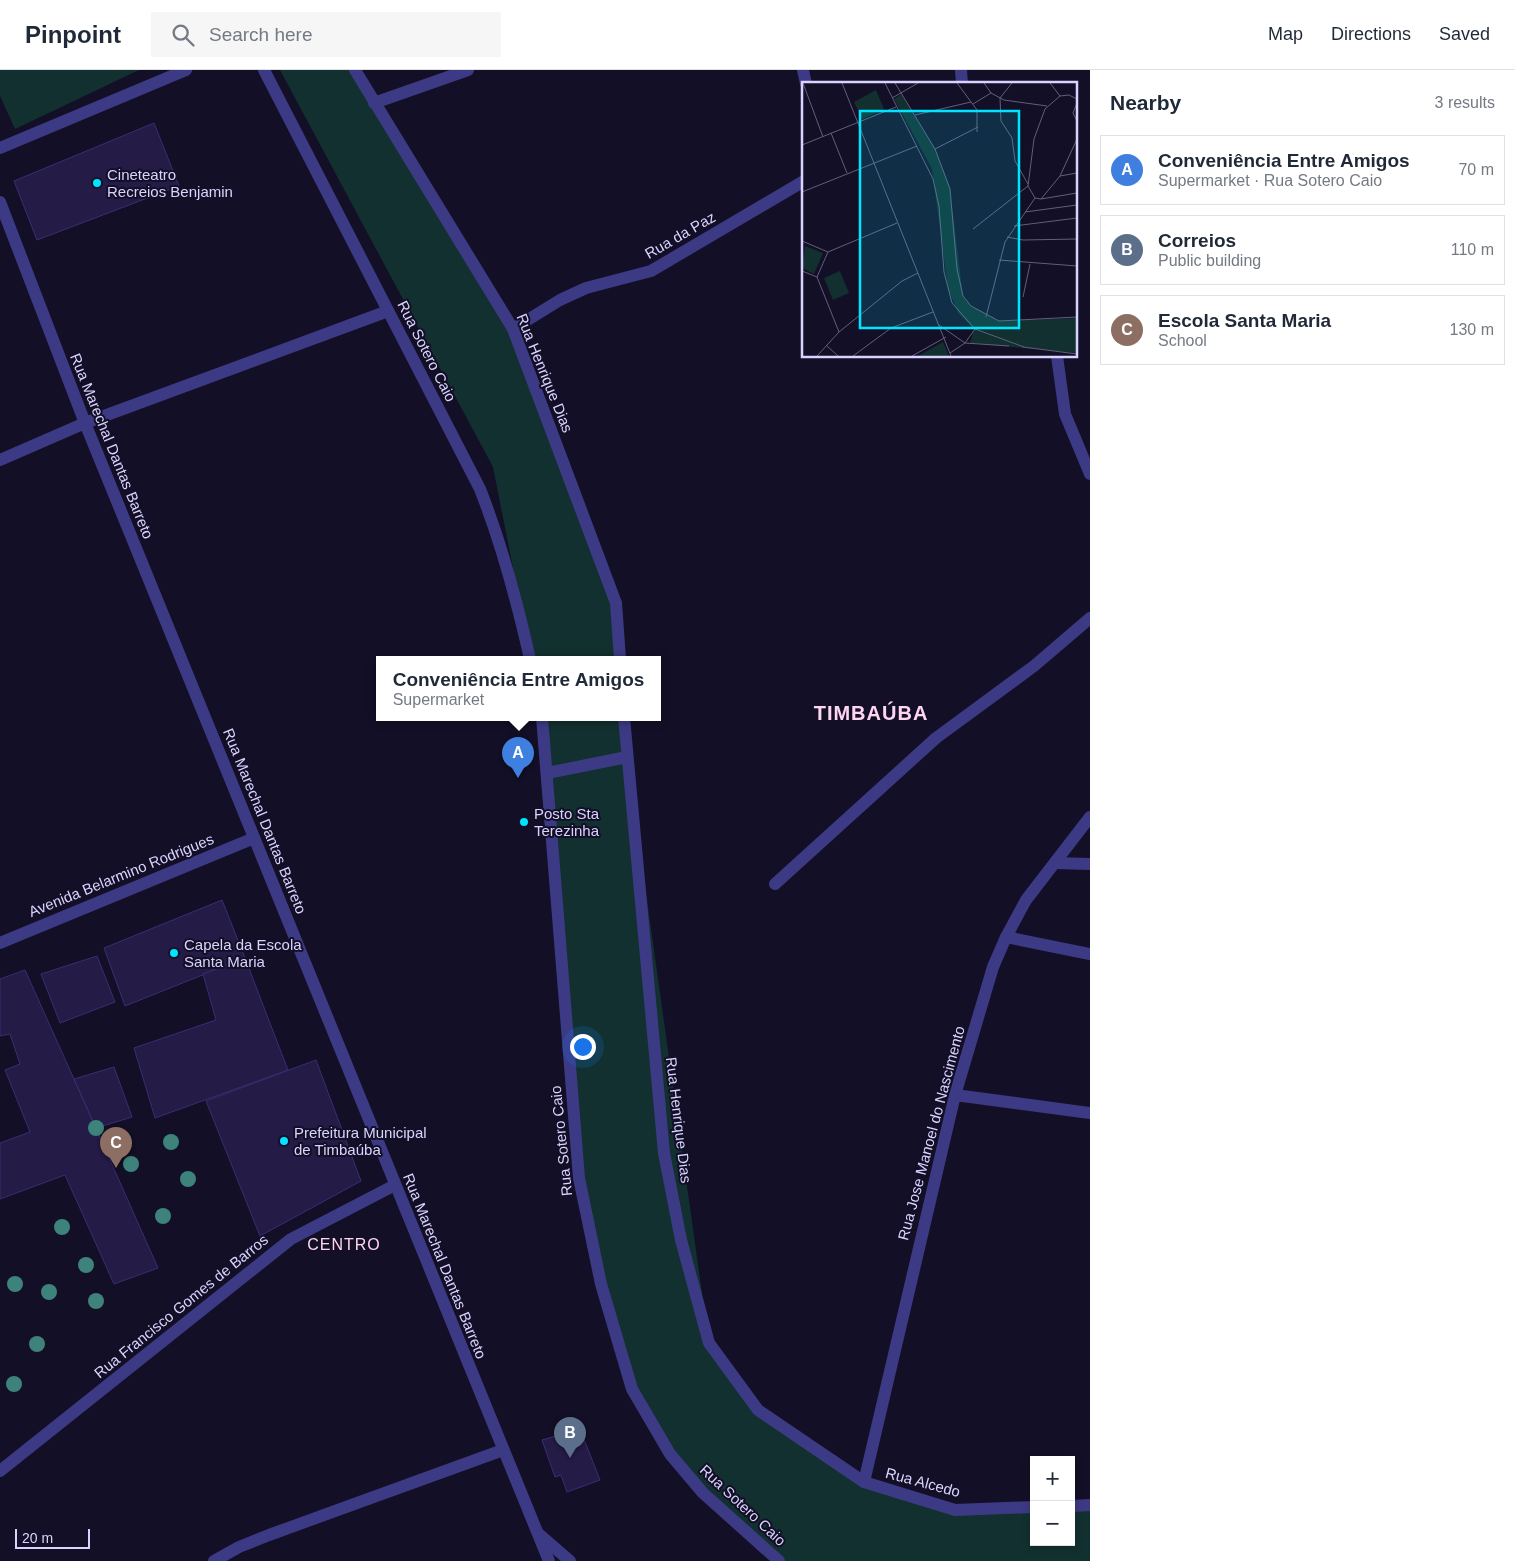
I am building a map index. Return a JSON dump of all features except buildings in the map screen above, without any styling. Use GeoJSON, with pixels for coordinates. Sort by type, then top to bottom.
{"type":"FeatureCollection","features":[{"type":"Feature","properties":{"kind":"street"},"geometry":{"type":"LineString","coordinates":[[0,148],[186,70]]}},
{"type":"Feature","properties":{"kind":"street","name":"Rua Sotero Caio"},"geometry":{"type":"LineString","coordinates":[[264,70],[480,489],[499,538],[529,656]]}},
{"type":"Feature","properties":{"kind":"street","name":"Rua Henrique Dias"},"geometry":{"type":"LineString","coordinates":[[355,70],[513,329],[616,603],[620,656]]}},
{"type":"Feature","properties":{"kind":"street"},"geometry":{"type":"LineString","coordinates":[[374,103],[468,70]]}},
{"type":"Feature","properties":{"kind":"street","name":"Rua da Paz"},"geometry":{"type":"LineString","coordinates":[[513,329],[560,300],[586,288],[651,271],[802,182]]}},
{"type":"Feature","properties":{"kind":"street","name":"Rua Marechal Dantas Barreto"},"geometry":{"type":"LineString","coordinates":[[0,202],[85,423],[549,1561]]}},
{"type":"Feature","properties":{"kind":"street"},"geometry":{"type":"LineString","coordinates":[[0,460],[85,423],[388,312]]}},
{"type":"Feature","properties":{"kind":"street"},"geometry":{"type":"LineString","coordinates":[[1057,358],[1065,414],[1090,474]]}},
{"type":"Feature","properties":{"kind":"street"},"geometry":{"type":"LineString","coordinates":[[775,884],[936,738],[1034,666],[1090,618]]}},
{"type":"Feature","properties":{"kind":"street","name":"Rua Sotero Caio"},"geometry":{"type":"LineString","coordinates":[[542,721],[579,1178],[601,1284],[632,1389],[670,1454],[703,1493],[779,1561]]}},
{"type":"Feature","properties":{"kind":"street","name":"Rua Henrique Dias"},"geometry":{"type":"LineString","coordinates":[[624,721],[664,1154],[682,1240],[709,1343],[758,1410],[864,1482]]}},
{"type":"Feature","properties":{"kind":"street"},"geometry":{"type":"LineString","coordinates":[[547,773],[627,757]]}},
{"type":"Feature","properties":{"kind":"street","name":"Rua Jose Manoel do Nascimento"},"geometry":{"type":"LineString","coordinates":[[864,1482],[955,1095],[993,967],[1006,937],[1026,900],[1090,817]]}},
{"type":"Feature","properties":{"kind":"street","name":"Avenida Belarmino Rodrigues"},"geometry":{"type":"LineString","coordinates":[[0,943],[254,838]]}},
{"type":"Feature","properties":{"kind":"street"},"geometry":{"type":"LineString","coordinates":[[1055,863],[1090,864]]}},
{"type":"Feature","properties":{"kind":"street"},"geometry":{"type":"LineString","coordinates":[[1006,937],[1090,954]]}},
{"type":"Feature","properties":{"kind":"street"},"geometry":{"type":"LineString","coordinates":[[955,1095],[1090,1113]]}},
{"type":"Feature","properties":{"kind":"street","name":"Rua Francisco Gomes de Barros"},"geometry":{"type":"LineString","coordinates":[[0,1471],[291,1239],[395,1185]]}},
{"type":"Feature","properties":{"kind":"street"},"geometry":{"type":"LineString","coordinates":[[215,1560],[269,1535],[503,1450]]}},
{"type":"Feature","properties":{"kind":"street","name":"Rua Alcedo"},"geometry":{"type":"LineString","coordinates":[[864,1482],[955,1510],[1030,1507]]}},
{"type":"Feature","properties":{"kind":"street"},"geometry":{"type":"LineString","coordinates":[[1075,1506],[1090,1506]]}},
{"type":"Feature","properties":{"kind":"street"},"geometry":{"type":"LineString","coordinates":[[538,1534],[570,1561]]}},
{"type":"Feature","properties":{"kind":"green space"},"geometry":{"type":"Polygon","coordinates":[[[0,70],[139,70],[15,129],[0,96],[0,70]]]}},
{"type":"Feature","properties":{"kind":"green space"},"geometry":{"type":"Polygon","coordinates":[[[280,70],[354,70],[513,329],[616,603],[620,656],[530,656],[493,467],[280,70]]]}},
{"type":"Feature","properties":{"kind":"green space"},"geometry":{"type":"Polygon","coordinates":[[[542,721],[624,721],[627,757],[709,1343],[758,1410],[864,1482],[955,1510],[1030,1507],[1030,1546],[1075,1546],[1075,1505],[1090,1504],[1090,1561],[779,1561],[703,1493],[632,1389],[579,1178],[542,721]]]}},
{"type":"Feature","properties":{"kind":"place","name":"Cineteatro Recreios Benjamin"},"geometry":{"type":"Point","coordinates":[97,183]}},
{"type":"Feature","properties":{"kind":"place","name":"Conveniência Entre Amigos"},"geometry":{"type":"Point","coordinates":[518,778]}},
{"type":"Feature","properties":{"kind":"place","name":"Posto Sta Terezinha"},"geometry":{"type":"Point","coordinates":[524,822]}},
{"type":"Feature","properties":{"kind":"place","name":"Capela da Escola Santa Maria"},"geometry":{"type":"Point","coordinates":[174,953]}},
{"type":"Feature","properties":{"kind":"place","name":"Prefeitura Municipal de Timbaúba"},"geometry":{"type":"Point","coordinates":[284,1141]}},
{"type":"Feature","properties":{"kind":"place","name":"Escola Santa Maria"},"geometry":{"type":"Point","coordinates":[116,1168]}},
{"type":"Feature","properties":{"kind":"place","name":"Correios"},"geometry":{"type":"Point","coordinates":[570,1458]}},
{"type":"Feature","properties":{"kind":"district","name":"TIMBAÚBA"},"geometry":{"type":"Point","coordinates":[871,713]}},
{"type":"Feature","properties":{"kind":"district","name":"CENTRO"},"geometry":{"type":"Point","coordinates":[344,1244]}}]}
